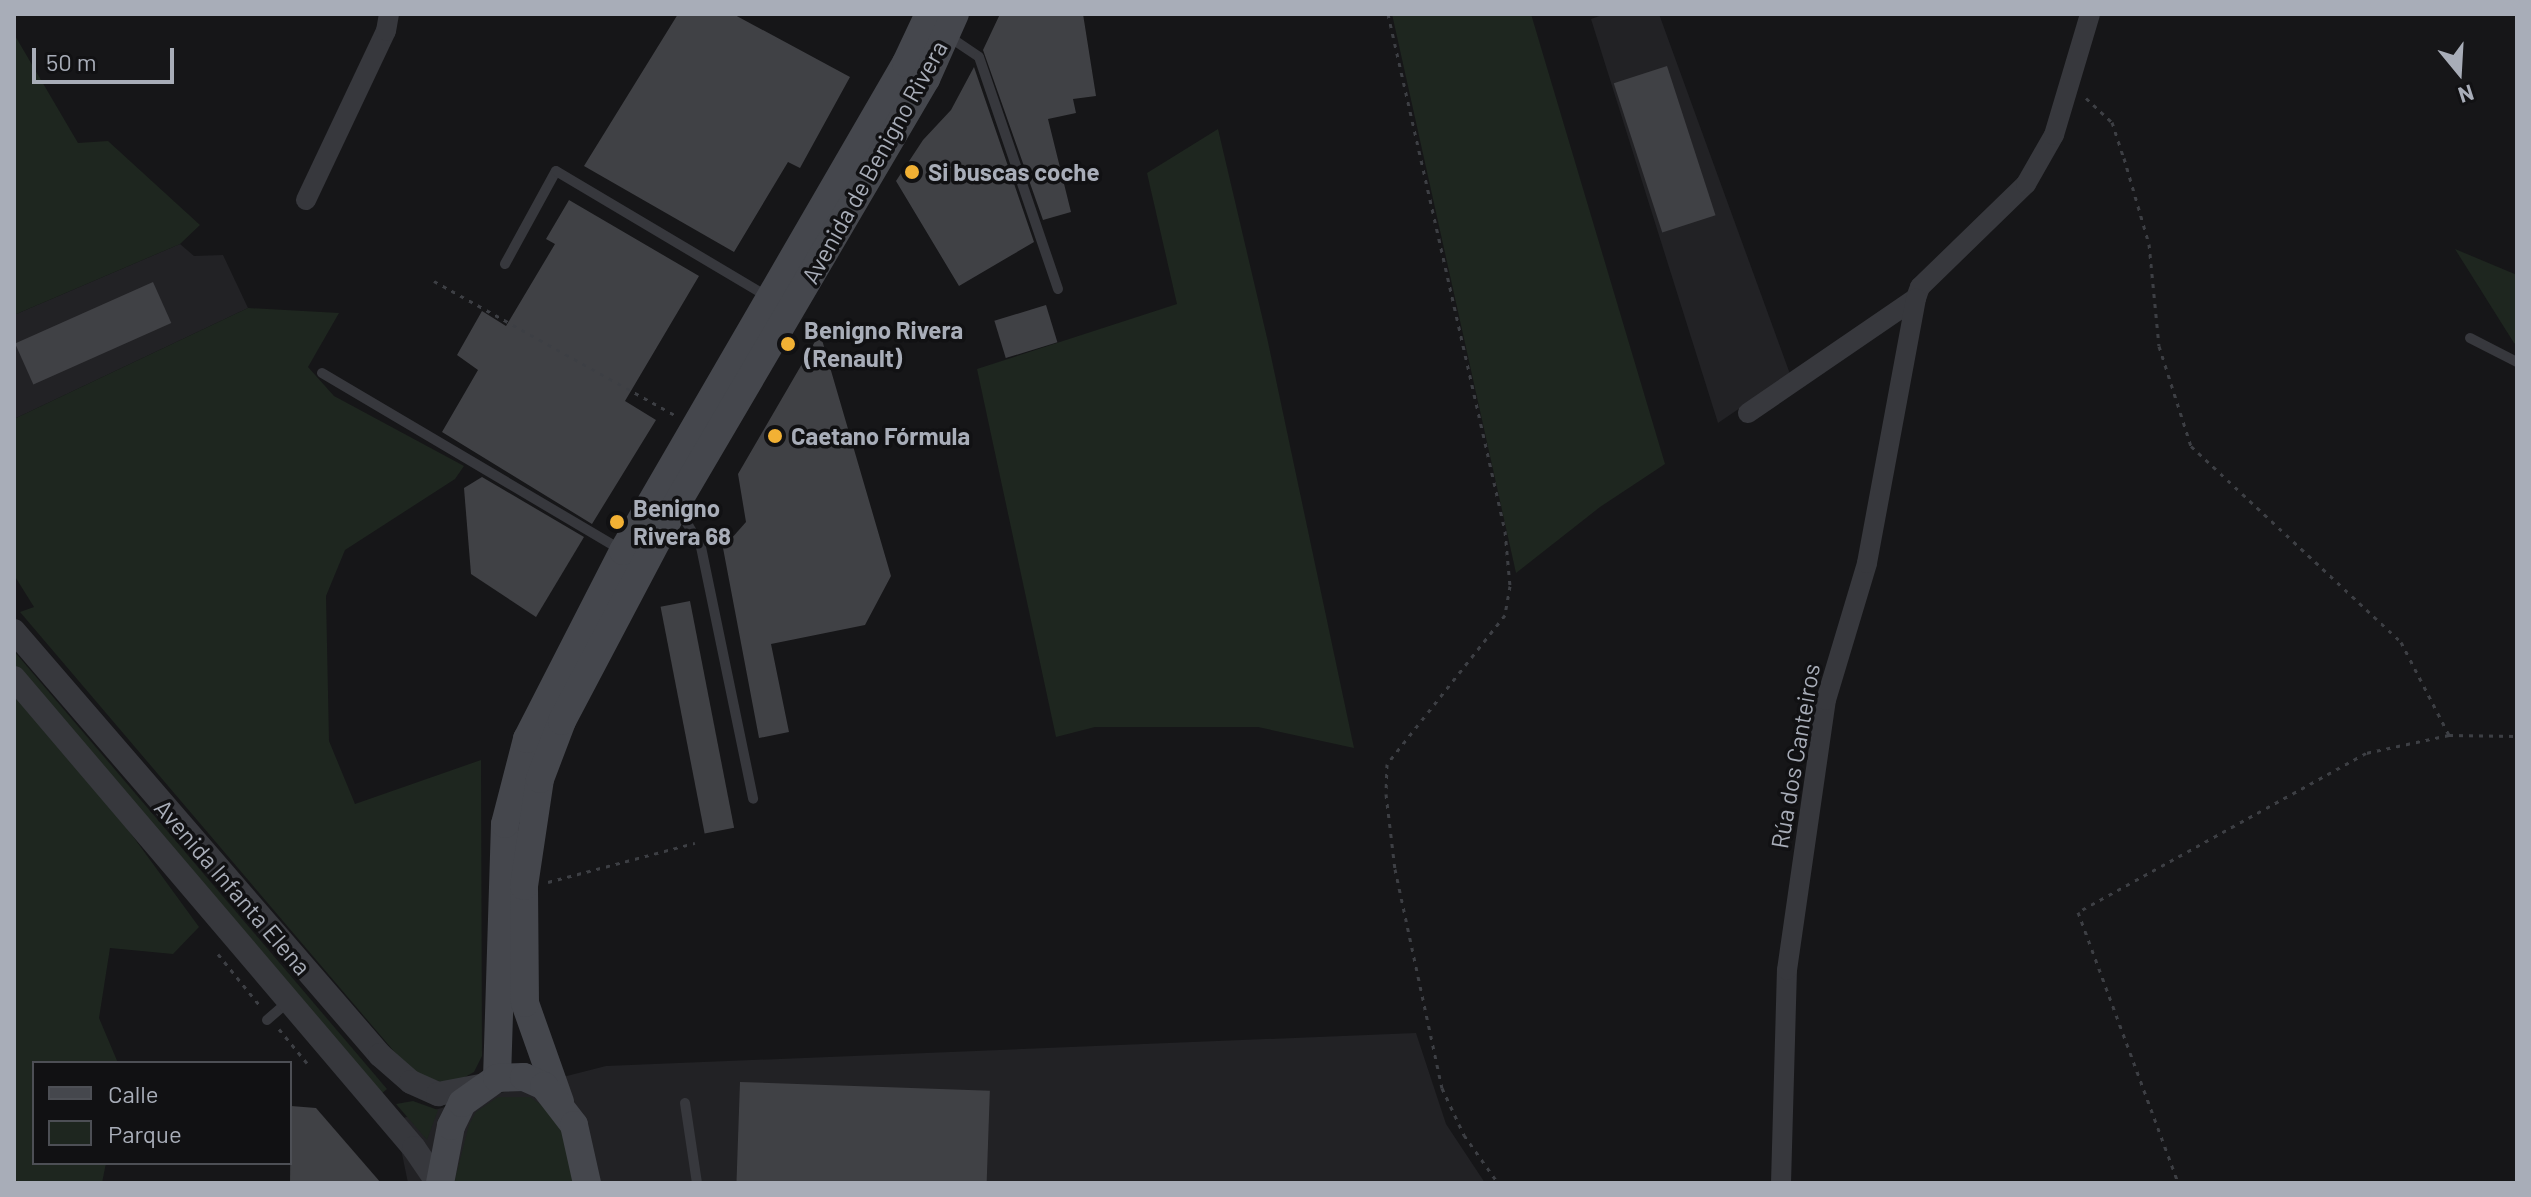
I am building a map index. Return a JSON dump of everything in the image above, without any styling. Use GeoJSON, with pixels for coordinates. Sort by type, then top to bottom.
{"type":"FeatureCollection","features":[{"type":"Feature","properties":{"kind":"main road","name":"Avenida de Benigno Rivera"},"geometry":{"type":"LineString","coordinates":[[488,1082],[505,824],[527,739],[623,551],[906,63],[943,21]]}},
{"type":"Feature","properties":{"kind":"main road","name":"Avenida de Benigno Rivera"},"geometry":{"type":"LineString","coordinates":[[587,1183],[574,1125],[560,1102],[525,1003],[524,886],[540,779],[562,721],[676,505],[926,79],[943,21]]}},
{"type":"Feature","properties":{"kind":"main road"},"geometry":{"type":"LineString","coordinates":[[439,1183],[451,1126],[462,1103],[488,1082],[524,1077],[544,1086],[560,1102]]}},
{"type":"Feature","properties":{"kind":"street"},"geometry":{"type":"LineString","coordinates":[[306,200],[386,31],[389,14]]}},
{"type":"Feature","properties":{"kind":"street"},"geometry":{"type":"LineString","coordinates":[[1748,413],[1916,298],[1920,287],[2026,184],[2054,135],[2072,85],[2090,14]]}},
{"type":"Feature","properties":{"kind":"street","name":"Rúa dos Canteiros"},"geometry":{"type":"LineString","coordinates":[[1781,1183],[1787,970],[1826,700],[1867,563],[1916,298]]}},
{"type":"Feature","properties":{"kind":"street","name":"Avenida Infanta Elena"},"geometry":{"type":"LineString","coordinates":[[14,631],[380,1055],[411,1082],[438,1094],[488,1082]]}},
{"type":"Feature","properties":{"kind":"street","name":"Avenida Infanta Elena"},"geometry":{"type":"LineString","coordinates":[[14,678],[414,1148],[439,1183]]}},
{"type":"Feature","properties":{"kind":"lane"},"geometry":{"type":"LineString","coordinates":[[943,21],[979,57],[1058,289]]}},
{"type":"Feature","properties":{"kind":"lane"},"geometry":{"type":"LineString","coordinates":[[505,264],[556,171],[770,298]]}},
{"type":"Feature","properties":{"kind":"lane"},"geometry":{"type":"LineString","coordinates":[[2470,338],[2517,362]]}},
{"type":"Feature","properties":{"kind":"lane"},"geometry":{"type":"LineString","coordinates":[[322,373],[623,551]]}},
{"type":"Feature","properties":{"kind":"lane"},"geometry":{"type":"LineString","coordinates":[[676,505],[701,547],[753,799]]}},
{"type":"Feature","properties":{"kind":"lane"},"geometry":{"type":"LineString","coordinates":[[267,1020],[289,1001]]}},
{"type":"Feature","properties":{"kind":"lane"},"geometry":{"type":"LineString","coordinates":[[685,1103],[697,1183]]}},
{"type":"Feature","properties":{"kind":"path"},"geometry":{"type":"LineString","coordinates":[[1388,14],[1505,531],[1510,586],[1505,615],[1387,764],[1386,794],[1395,869],[1442,1088],[1464,1135],[1498,1183]]}},
{"type":"Feature","properties":{"kind":"path"},"geometry":{"type":"LineString","coordinates":[[2072,85],[2112,122],[2149,244],[2159,346],[2191,446],[2401,642],[2449,735]]}},
{"type":"Feature","properties":{"kind":"path"},"geometry":{"type":"LineString","coordinates":[[434,281],[695,427]]}},
{"type":"Feature","properties":{"kind":"path"},"geometry":{"type":"LineString","coordinates":[[2178,1183],[2078,912],[2366,753],[2449,735],[2517,736]]}},
{"type":"Feature","properties":{"kind":"path"},"geometry":{"type":"LineString","coordinates":[[524,886],[695,843]]}},
{"type":"Feature","properties":{"kind":"shaded area"},"geometry":{"type":"Polygon","coordinates":[[[1605,14],[1659,14],[1790,374],[1718,423],[1591,19],[1605,14]]]}},
{"type":"Feature","properties":{"kind":"shaded area"},"geometry":{"type":"Polygon","coordinates":[[[180,244],[194,256],[223,255],[248,308],[14,419],[14,315],[180,244]]]}},
{"type":"Feature","properties":{"kind":"shaded area"},"geometry":{"type":"Polygon","coordinates":[[[1416,1033],[1446,1124],[1485,1183],[408,1183],[395,1120],[606,1066],[1416,1033]]]}},
{"type":"Feature","properties":{"kind":"green space"},"geometry":{"type":"Polygon","coordinates":[[[1392,14],[1531,14],[1665,464],[1600,507],[1516,573],[1392,14]]]}},
{"type":"Feature","properties":{"kind":"green space"},"geometry":{"type":"Polygon","coordinates":[[[14,34],[78,143],[108,141],[200,225],[180,244],[14,315],[14,34]]]}},
{"type":"Feature","properties":{"kind":"green space"},"geometry":{"type":"Polygon","coordinates":[[[1218,129],[1268,342],[1354,748],[1258,727],[1095,727],[1056,737],[977,369],[1177,304],[1147,173],[1218,129]]]}},
{"type":"Feature","properties":{"kind":"green space"},"geometry":{"type":"Polygon","coordinates":[[[2455,249],[2517,275],[2517,345],[2514,343],[2455,249]]]}},
{"type":"Feature","properties":{"kind":"green space"},"geometry":{"type":"Polygon","coordinates":[[[248,308],[339,313],[308,367],[334,396],[464,466],[455,479],[345,550],[326,596],[329,741],[355,804],[481,760],[482,1056],[474,1072],[452,1084],[415,1076],[20,612],[34,607],[14,575],[14,419],[248,308]]]}},
{"type":"Feature","properties":{"kind":"green space"},"geometry":{"type":"Polygon","coordinates":[[[14,651],[387,1089],[381,1094],[14,666],[14,651]]]}},
{"type":"Feature","properties":{"kind":"green space"},"geometry":{"type":"Polygon","coordinates":[[[14,690],[94,783],[199,927],[173,954],[110,948],[99,1018],[117,1061],[32,1061],[32,1165],[106,1165],[102,1183],[14,1183],[14,690]]]}},
{"type":"Feature","properties":{"kind":"green space"},"geometry":{"type":"Polygon","coordinates":[[[498,1097],[530,1097],[554,1114],[565,1140],[574,1183],[454,1183],[469,1125],[476,1112],[498,1097]]]}},
{"type":"Feature","properties":{"kind":"green space"},"geometry":{"type":"Polygon","coordinates":[[[413,1101],[438,1110],[427,1140],[396,1104],[413,1101]]]}},
{"type":"Feature","properties":{"kind":"building"},"geometry":{"type":"Polygon","coordinates":[[[678,14],[733,14],[850,77],[800,168],[788,162],[734,252],[584,166],[678,14]]]}},
{"type":"Feature","properties":{"kind":"building"},"geometry":{"type":"Polygon","coordinates":[[[1000,14],[1083,14],[1096,96],[1073,99],[1076,113],[1048,119],[1071,212],[1043,220],[983,50],[1000,14]]]}},
{"type":"Feature","properties":{"kind":"building"},"geometry":{"type":"Polygon","coordinates":[[[1667,66],[1716,215],[1662,233],[1614,83],[1667,66]]]}},
{"type":"Feature","properties":{"kind":"building"},"geometry":{"type":"Polygon","coordinates":[[[974,67],[1034,242],[959,286],[896,181],[923,140],[951,110],[974,67]]]}},
{"type":"Feature","properties":{"kind":"building"},"geometry":{"type":"Polygon","coordinates":[[[569,200],[699,276],[625,401],[656,420],[592,524],[442,432],[478,370],[457,355],[482,311],[506,326],[555,244],[546,239],[569,200]]]}},
{"type":"Feature","properties":{"kind":"building"},"geometry":{"type":"Polygon","coordinates":[[[153,282],[171,323],[33,385],[15,343],[153,282]]]}},
{"type":"Feature","properties":{"kind":"building"},"geometry":{"type":"Polygon","coordinates":[[[1046,305],[1057,342],[1006,358],[994,321],[1046,305]]]}},
{"type":"Feature","properties":{"kind":"building"},"geometry":{"type":"Polygon","coordinates":[[[820,333],[891,576],[865,625],[771,644],[789,732],[759,738],[723,548],[746,522],[738,474],[820,333]]]}},
{"type":"Feature","properties":{"kind":"building"},"geometry":{"type":"Polygon","coordinates":[[[482,477],[584,537],[536,617],[471,574],[464,488],[482,477]]]}},
{"type":"Feature","properties":{"kind":"building"},"geometry":{"type":"Polygon","coordinates":[[[690,601],[734,828],[705,833],[661,607],[690,601]]]}},
{"type":"Feature","properties":{"kind":"building"},"geometry":{"type":"Polygon","coordinates":[[[740,1082],[990,1091],[987,1183],[736,1183],[740,1082]]]}},
{"type":"Feature","properties":{"kind":"building"},"geometry":{"type":"Polygon","coordinates":[[[292,1106],[316,1108],[381,1183],[290,1183],[292,1106]]]}},
{"type":"Feature","properties":{"kind":"place","name":"Si buscas coche"},"geometry":{"type":"Point","coordinates":[912,172]}},
{"type":"Feature","properties":{"kind":"place","name":"Benigno Rivera (Renault)"},"geometry":{"type":"Point","coordinates":[788,344]}},
{"type":"Feature","properties":{"kind":"place","name":"Caetano Fórmula"},"geometry":{"type":"Point","coordinates":[775,436]}},
{"type":"Feature","properties":{"kind":"place","name":"Benigno Rivera 68"},"geometry":{"type":"Point","coordinates":[617,522]}}]}
